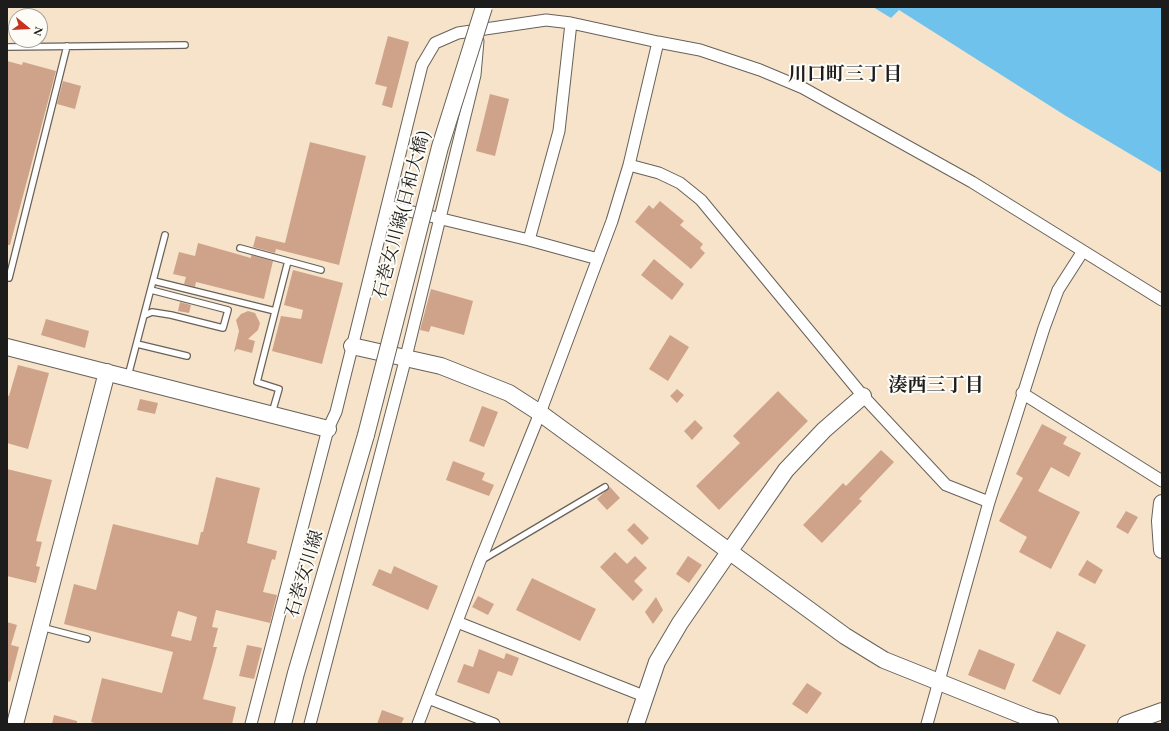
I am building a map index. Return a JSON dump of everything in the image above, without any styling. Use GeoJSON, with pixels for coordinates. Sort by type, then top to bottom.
{"type":"FeatureCollection","features":[{"type":"Feature","properties":{"kind":"street","name":"石巻女川線(日和大橋)"},"geometry":{"type":"LineString","coordinates":[[366,435],[440,147],[484,7]]}},
{"type":"Feature","properties":{"kind":"street"},"geometry":{"type":"LineString","coordinates":[[251,724],[328,429],[336,412],[422,65],[435,43],[458,33],[546,20],[571,23],[700,50],[760,70],[803,88],[972,182],[1162,300]]}},
{"type":"Feature","properties":{"kind":"street"},"geometry":{"type":"LineString","coordinates":[[530,240],[559,131],[571,23]]}},
{"type":"Feature","properties":{"kind":"street"},"geometry":{"type":"LineString","coordinates":[[310,724],[406,357],[476,75],[479,30]]}},
{"type":"Feature","properties":{"kind":"street"},"geometry":{"type":"LineString","coordinates":[[418,724],[480,561],[540,413],[598,259],[628,166],[658,42]]}},
{"type":"Feature","properties":{"kind":"street"},"geometry":{"type":"LineString","coordinates":[[628,166],[659,173],[680,183],[701,200],[863,396],[946,485],[988,502]]}},
{"type":"Feature","properties":{"kind":"street"},"geometry":{"type":"LineString","coordinates":[[388,206],[530,240],[598,259]]}},
{"type":"Feature","properties":{"kind":"street"},"geometry":{"type":"LineString","coordinates":[[927,724],[988,502],[1022,394],[1058,290],[1083,252]]}},
{"type":"Feature","properties":{"kind":"street"},"geometry":{"type":"LineString","coordinates":[[352,346],[441,366],[475,378],[509,393],[540,413],[845,636],[884,660],[1034,720],[1050,724]]}},
{"type":"Feature","properties":{"kind":"street"},"geometry":{"type":"LineString","coordinates":[[7,347],[328,429]]}},
{"type":"Feature","properties":{"kind":"street"},"geometry":{"type":"LineString","coordinates":[[15,724],[107,372]]}},
{"type":"Feature","properties":{"kind":"street"},"geometry":{"type":"LineString","coordinates":[[1022,394],[1162,481]]}},
{"type":"Feature","properties":{"kind":"street"},"geometry":{"type":"LineString","coordinates":[[636,724],[644,696],[657,662],[680,623],[729,552],[786,470],[824,430],[863,396]]}},
{"type":"Feature","properties":{"kind":"street","name":"石巻女川線"},"geometry":{"type":"LineString","coordinates":[[283,724],[296,673],[366,435]]}},
{"type":"Feature","properties":{"kind":"street"},"geometry":{"type":"LineString","coordinates":[[1162,502],[1160,521],[1162,550]]}},
{"type":"Feature","properties":{"kind":"street"},"geometry":{"type":"LineString","coordinates":[[457,622],[644,696]]}},
{"type":"Feature","properties":{"kind":"street"},"geometry":{"type":"LineString","coordinates":[[428,698],[494,724]]}},
{"type":"Feature","properties":{"kind":"street"},"geometry":{"type":"LineString","coordinates":[[1126,724],[1162,711]]}},
{"type":"Feature","properties":{"kind":"lane"},"geometry":{"type":"LineString","coordinates":[[7,46],[185,45]]}},
{"type":"Feature","properties":{"kind":"lane"},"geometry":{"type":"LineString","coordinates":[[8,278],[67,46]]}},
{"type":"Feature","properties":{"kind":"lane"},"geometry":{"type":"LineString","coordinates":[[128,378],[165,235]]}},
{"type":"Feature","properties":{"kind":"lane"},"geometry":{"type":"LineString","coordinates":[[240,248],[321,270]]}},
{"type":"Feature","properties":{"kind":"lane"},"geometry":{"type":"LineString","coordinates":[[272,414],[279,389],[257,382],[288,261]]}},
{"type":"Feature","properties":{"kind":"lane"},"geometry":{"type":"LineString","coordinates":[[154,281],[275,311]]}},
{"type":"Feature","properties":{"kind":"lane"},"geometry":{"type":"LineString","coordinates":[[145,315],[152,312],[171,314],[223,328],[228,310],[151,290]]}},
{"type":"Feature","properties":{"kind":"lane"},"geometry":{"type":"LineString","coordinates":[[137,344],[187,356]]}},
{"type":"Feature","properties":{"kind":"lane"},"geometry":{"type":"LineString","coordinates":[[480,561],[605,487]]}},
{"type":"Feature","properties":{"kind":"lane"},"geometry":{"type":"LineString","coordinates":[[41,627],[87,639]]}},
{"type":"Feature","properties":{"kind":"water"},"geometry":{"type":"Polygon","coordinates":[[[873,7],[1162,7],[1162,173],[1066,116],[899,10],[891,18],[873,7]]]}},
{"type":"Feature","properties":{"kind":"building"},"geometry":{"type":"Polygon","coordinates":[[[388,36],[409,42],[392,108],[382,105],[387,87],[375,84],[388,36]]]}},
{"type":"Feature","properties":{"kind":"building"},"geometry":{"type":"Polygon","coordinates":[[[7,61],[22,65],[23,62],[56,71],[10,245],[7,245],[7,61]]]}},
{"type":"Feature","properties":{"kind":"building"},"geometry":{"type":"Polygon","coordinates":[[[63,81],[81,86],[75,109],[57,104],[63,81]]]}},
{"type":"Feature","properties":{"kind":"building"},"geometry":{"type":"Polygon","coordinates":[[[490,94],[509,99],[495,156],[476,151],[490,94]]]}},
{"type":"Feature","properties":{"kind":"building"},"geometry":{"type":"Polygon","coordinates":[[[310,142],[366,156],[339,265],[276,249],[275,253],[253,247],[256,236],[285,243],[310,142]]]}},
{"type":"Feature","properties":{"kind":"building"},"geometry":{"type":"Polygon","coordinates":[[[660,201],[684,221],[680,225],[703,244],[700,248],[705,253],[691,269],[635,222],[649,205],[653,209],[660,201]]]}},
{"type":"Feature","properties":{"kind":"building"},"geometry":{"type":"Polygon","coordinates":[[[198,243],[251,258],[251,255],[273,261],[264,299],[196,282],[195,287],[184,284],[186,277],[173,274],[179,252],[195,256],[198,243]]]}},
{"type":"Feature","properties":{"kind":"building"},"geometry":{"type":"Polygon","coordinates":[[[654,259],[684,284],[672,300],[641,275],[654,259]]]}},
{"type":"Feature","properties":{"kind":"building"},"geometry":{"type":"Polygon","coordinates":[[[293,270],[343,283],[322,364],[272,351],[281,316],[301,319],[303,310],[284,305],[293,270]]]}},
{"type":"Feature","properties":{"kind":"building"},"geometry":{"type":"Polygon","coordinates":[[[431,289],[473,301],[464,335],[431,326],[429,332],[420,330],[431,289]]]}},
{"type":"Feature","properties":{"kind":"building"},"geometry":{"type":"Polygon","coordinates":[[[180,302],[191,305],[189,313],[178,311],[180,302]]]}},
{"type":"Feature","properties":{"kind":"building"},"geometry":{"type":"Polygon","coordinates":[[[248,311],[255,313],[260,323],[258,330],[248,339],[255,341],[252,353],[237,349],[234,352],[239,331],[236,320],[241,314],[248,311]]]}},
{"type":"Feature","properties":{"kind":"building"},"geometry":{"type":"Polygon","coordinates":[[[46,319],[89,331],[85,348],[41,335],[46,319]]]}},
{"type":"Feature","properties":{"kind":"building"},"geometry":{"type":"Polygon","coordinates":[[[670,335],[689,347],[668,381],[649,369],[670,335]]]}},
{"type":"Feature","properties":{"kind":"building"},"geometry":{"type":"Polygon","coordinates":[[[18,365],[49,373],[28,449],[7,443],[7,395],[9,396],[18,365]]]}},
{"type":"Feature","properties":{"kind":"building"},"geometry":{"type":"Polygon","coordinates":[[[677,389],[684,395],[677,403],[670,396],[677,389]]]}},
{"type":"Feature","properties":{"kind":"building"},"geometry":{"type":"Polygon","coordinates":[[[778,391],[808,421],[719,510],[696,486],[740,443],[733,436],[778,391]]]}},
{"type":"Feature","properties":{"kind":"building"},"geometry":{"type":"Polygon","coordinates":[[[140,399],[158,403],[155,414],[137,410],[140,399]]]}},
{"type":"Feature","properties":{"kind":"building"},"geometry":{"type":"Polygon","coordinates":[[[482,406],[498,412],[484,447],[469,441],[482,406]]]}},
{"type":"Feature","properties":{"kind":"building"},"geometry":{"type":"Polygon","coordinates":[[[695,420],[703,428],[692,440],[684,431],[695,420]]]}},
{"type":"Feature","properties":{"kind":"building"},"geometry":{"type":"Polygon","coordinates":[[[1042,424],[1067,437],[1063,444],[1081,453],[1069,477],[1051,467],[1038,491],[1080,512],[1051,569],[1019,552],[1027,537],[999,521],[1023,478],[1016,474],[1042,424]]]}},
{"type":"Feature","properties":{"kind":"building"},"geometry":{"type":"Polygon","coordinates":[[[881,450],[894,462],[859,499],[862,501],[822,543],[803,525],[843,483],[846,486],[881,450]]]}},
{"type":"Feature","properties":{"kind":"building"},"geometry":{"type":"Polygon","coordinates":[[[453,461],[485,473],[482,480],[494,485],[489,496],[446,480],[453,461]]]}},
{"type":"Feature","properties":{"kind":"building"},"geometry":{"type":"Polygon","coordinates":[[[7,469],[52,480],[36,541],[42,542],[36,566],[40,567],[36,583],[7,576],[7,469]]]}},
{"type":"Feature","properties":{"kind":"building"},"geometry":{"type":"Polygon","coordinates":[[[216,477],[260,488],[247,543],[277,551],[275,560],[272,559],[263,592],[277,595],[270,623],[216,610],[212,627],[218,628],[213,647],[217,647],[203,699],[236,707],[232,724],[98,724],[91,722],[102,678],[162,693],[173,652],[64,624],[74,584],[96,590],[113,524],[198,545],[201,532],[203,532],[216,477]],[[178,611],[171,636],[191,641],[197,617],[178,611]]]}},
{"type":"Feature","properties":{"kind":"building"},"geometry":{"type":"Polygon","coordinates":[[[610,487],[620,498],[607,510],[597,499],[610,487]]]}},
{"type":"Feature","properties":{"kind":"building"},"geometry":{"type":"Polygon","coordinates":[[[1126,511],[1138,517],[1128,534],[1116,527],[1126,511]]]}},
{"type":"Feature","properties":{"kind":"building"},"geometry":{"type":"Polygon","coordinates":[[[634,523],[649,538],[642,545],[627,530],[634,523]]]}},
{"type":"Feature","properties":{"kind":"building"},"geometry":{"type":"Polygon","coordinates":[[[615,552],[627,564],[635,556],[647,568],[634,581],[643,590],[633,601],[600,567],[615,552]]]}},
{"type":"Feature","properties":{"kind":"building"},"geometry":{"type":"Polygon","coordinates":[[[688,556],[702,565],[689,583],[676,574],[688,556]]]}},
{"type":"Feature","properties":{"kind":"building"},"geometry":{"type":"Polygon","coordinates":[[[1087,560],[1103,570],[1095,584],[1078,575],[1087,560]]]}},
{"type":"Feature","properties":{"kind":"building"},"geometry":{"type":"Polygon","coordinates":[[[394,566],[438,586],[428,610],[372,585],[379,569],[391,574],[394,566]]]}},
{"type":"Feature","properties":{"kind":"building"},"geometry":{"type":"Polygon","coordinates":[[[532,578],[596,609],[580,641],[516,610],[532,578]]]}},
{"type":"Feature","properties":{"kind":"building"},"geometry":{"type":"Polygon","coordinates":[[[478,596],[494,604],[488,615],[472,607],[478,596]]]}},
{"type":"Feature","properties":{"kind":"building"},"geometry":{"type":"Polygon","coordinates":[[[656,597],[663,610],[653,624],[645,612],[656,597]]]}},
{"type":"Feature","properties":{"kind":"building"},"geometry":{"type":"Polygon","coordinates":[[[7,622],[17,625],[11,645],[19,647],[10,682],[7,681],[7,622]]]}},
{"type":"Feature","properties":{"kind":"building"},"geometry":{"type":"Polygon","coordinates":[[[1057,631],[1086,645],[1060,695],[1032,681],[1057,631]]]}},
{"type":"Feature","properties":{"kind":"building"},"geometry":{"type":"Polygon","coordinates":[[[247,645],[262,648],[254,679],[239,676],[247,645]]]}},
{"type":"Feature","properties":{"kind":"building"},"geometry":{"type":"Polygon","coordinates":[[[479,649],[504,659],[506,653],[519,658],[512,676],[498,671],[489,694],[457,682],[464,664],[473,667],[479,649]]]}},
{"type":"Feature","properties":{"kind":"building"},"geometry":{"type":"Polygon","coordinates":[[[979,649],[1015,664],[1005,690],[968,675],[979,649]]]}},
{"type":"Feature","properties":{"kind":"building"},"geometry":{"type":"Polygon","coordinates":[[[807,683],[822,693],[807,714],[792,704],[807,683]]]}},
{"type":"Feature","properties":{"kind":"building"},"geometry":{"type":"Polygon","coordinates":[[[382,710],[404,718],[401,724],[377,724],[382,710]]]}},
{"type":"Feature","properties":{"kind":"building"},"geometry":{"type":"Polygon","coordinates":[[[54,715],[77,721],[77,724],[52,724],[54,715]]]}},
{"type":"Feature","properties":{"kind":"district","name":"川口町三丁目"},"geometry":{"type":"Point","coordinates":[845,75]}},
{"type":"Feature","properties":{"kind":"district","name":"湊西三丁目"},"geometry":{"type":"Point","coordinates":[936,386]}}]}
